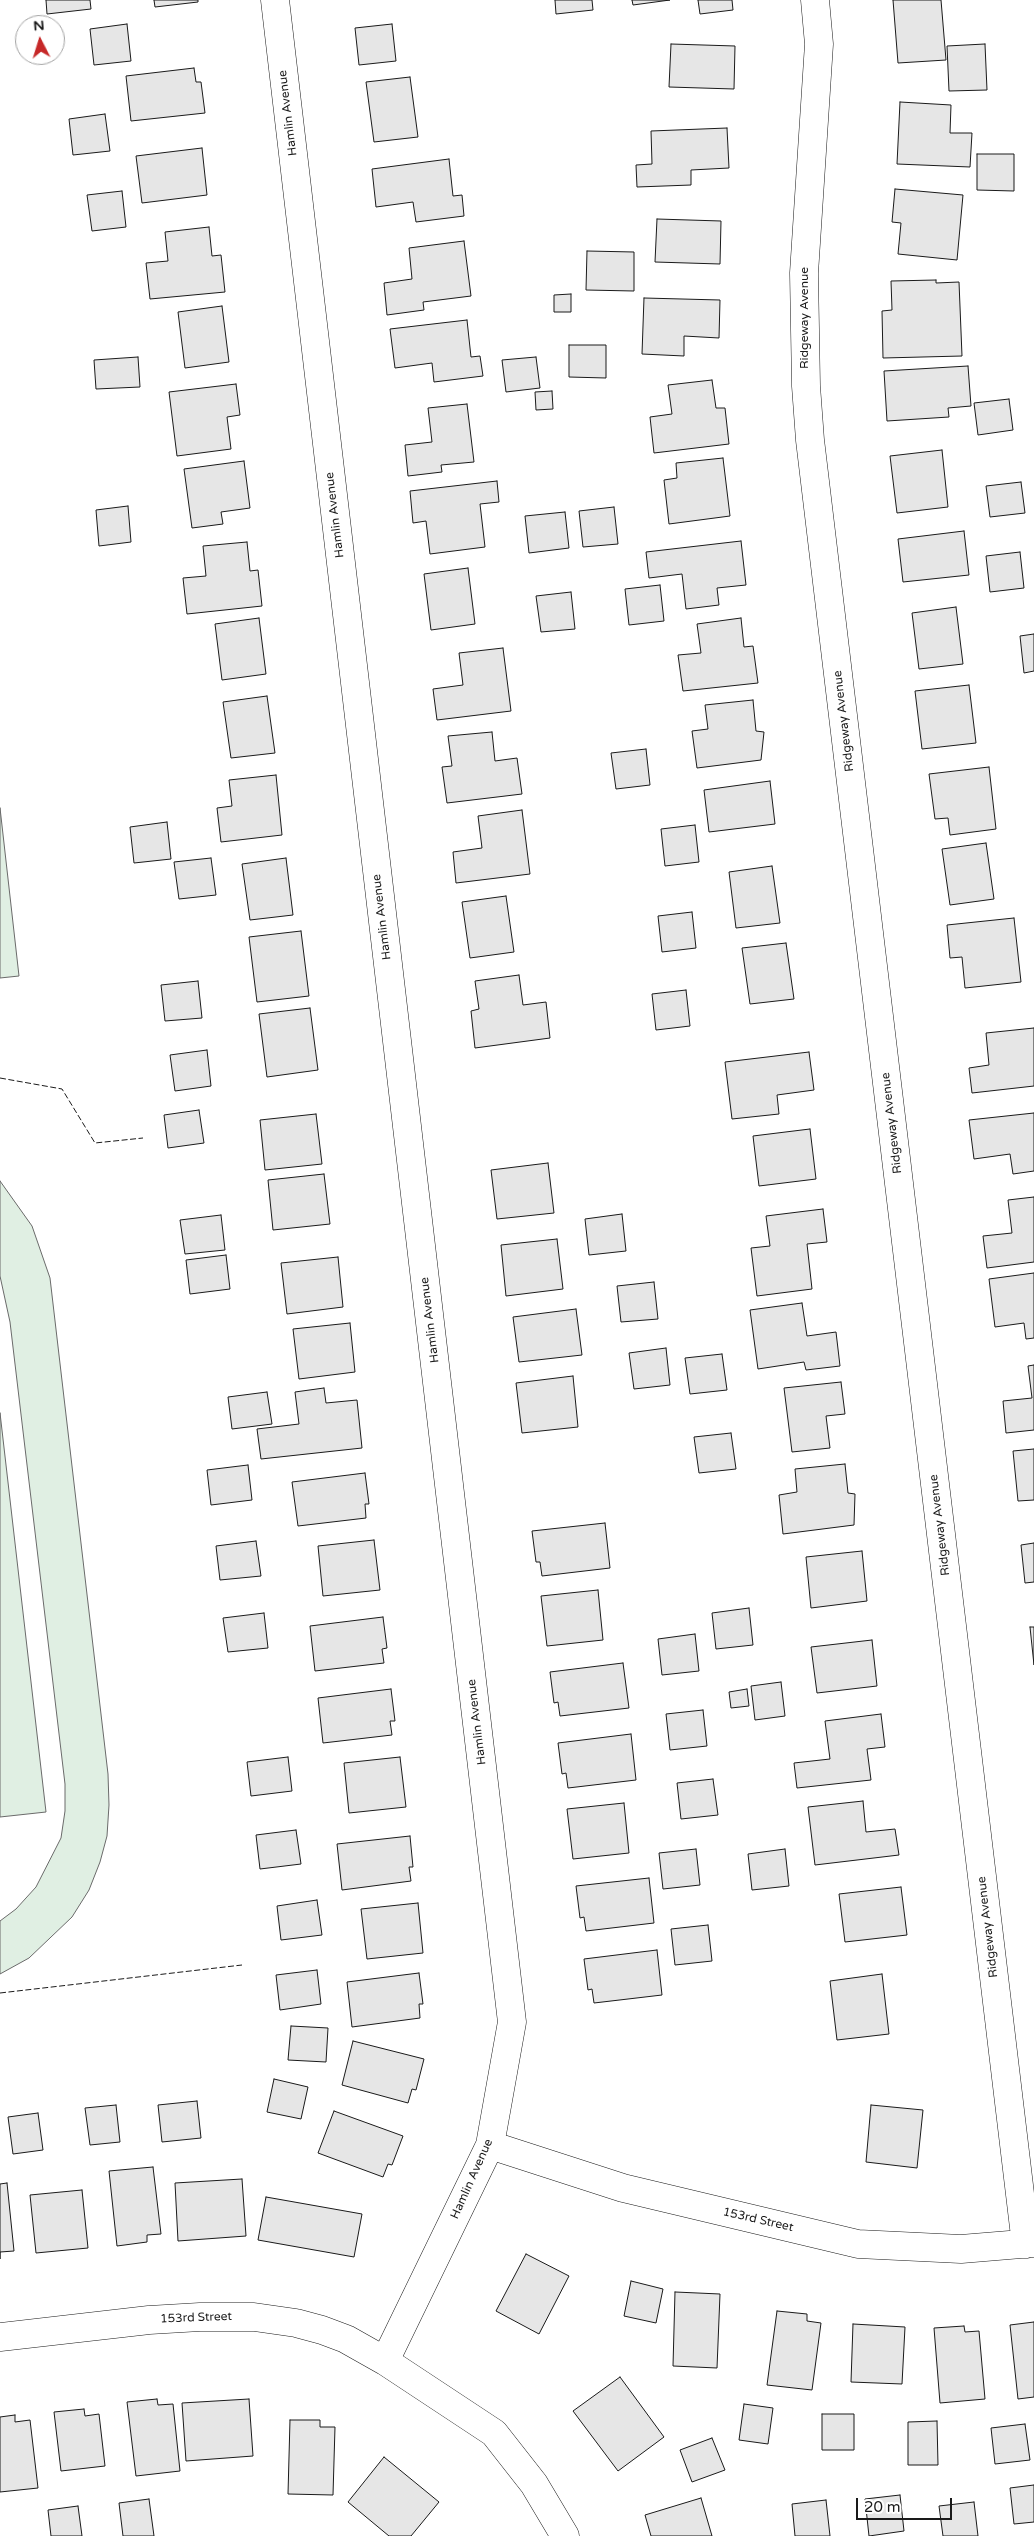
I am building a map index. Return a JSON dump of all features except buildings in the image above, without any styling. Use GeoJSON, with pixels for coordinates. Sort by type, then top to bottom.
{"type":"FeatureCollection","features":[{"type":"Feature","properties":{"kind":"street","name":"Hamlin Avenue"},"geometry":{"type":"LineString","coordinates":[[275,0],[512,2022],[490,2144],[385,2361]]}},
{"type":"Feature","properties":{"kind":"street","name":"Ridgeway Avenue"},"geometry":{"type":"LineString","coordinates":[[815,0],[819,44],[804,274],[806,386],[810,440],[1030,2243]]}},
{"type":"Feature","properties":{"kind":"street","name":"153rd Street"},"geometry":{"type":"LineString","coordinates":[[490,2144],[623,2188],[858,2244],[961,2249],[1030,2243]]}},
{"type":"Feature","properties":{"kind":"street","name":"153rd Street"},"geometry":{"type":"LineString","coordinates":[[0,2337],[149,2320],[254,2317],[322,2330],[346,2339],[385,2361]]}},
{"type":"Feature","properties":{"kind":"street"},"geometry":{"type":"LineString","coordinates":[[385,2361],[494,2433],[534,2484],[566,2536]]}},
{"type":"Feature","properties":{"kind":"green space"},"geometry":{"type":"Polygon","coordinates":[[[0,808],[19,976],[0,978],[0,808]]]}},
{"type":"Feature","properties":{"kind":"green space"},"geometry":{"type":"Polygon","coordinates":[[[0,1181],[32,1226],[50,1278],[108,1774],[109,1805],[107,1836],[100,1862],[89,1890],[72,1917],[29,1958],[0,1974],[0,1921],[16,1909],[36,1887],[61,1838],[65,1811],[65,1784],[10,1322],[0,1276],[0,1181]]]}},
{"type":"Feature","properties":{"kind":"green space"},"geometry":{"type":"Polygon","coordinates":[[[0,1413],[46,1812],[0,1817],[0,1413]]]}},
{"type":"Feature","properties":{"kind":"fence"},"geometry":{"type":"LineString","coordinates":[[0,1078],[62,1089],[95,1143],[143,1138]]}},
{"type":"Feature","properties":{"kind":"fence"},"geometry":{"type":"LineString","coordinates":[[0,1993],[242,1965]]}}]}
